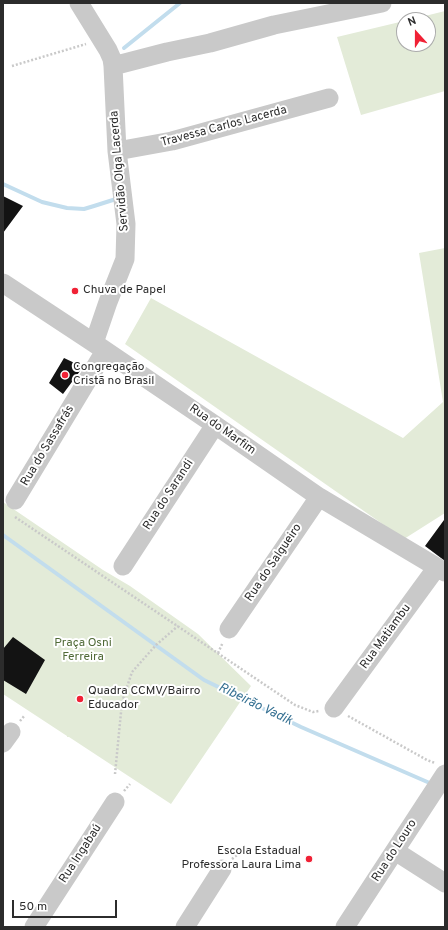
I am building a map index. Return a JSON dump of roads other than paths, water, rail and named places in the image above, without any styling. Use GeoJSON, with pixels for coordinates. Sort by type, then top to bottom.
{"type":"FeatureCollection","features":[{"type":"Feature","properties":{"kind":"street","name":"Servidão Olga Lacerda"},"geometry":{"type":"LineString","coordinates":[[79,3],[112,59],[117,151],[126,224],[125,259],[108,302],[100,347]]}},
{"type":"Feature","properties":{"kind":"street"},"geometry":{"type":"LineString","coordinates":[[113,66],[274,25],[382,3]]}},
{"type":"Feature","properties":{"kind":"street","name":"Travessa Carlos Lacerda"},"geometry":{"type":"LineString","coordinates":[[117,151],[172,141],[329,98]]}},
{"type":"Feature","properties":{"kind":"street","name":"Rua do Marfim"},"geometry":{"type":"LineString","coordinates":[[4,286],[100,347],[319,497],[441,569]]}},
{"type":"Feature","properties":{"kind":"street","name":"Rua do Sassafrás"},"geometry":{"type":"LineString","coordinates":[[15,508],[100,347]]}},
{"type":"Feature","properties":{"kind":"street","name":"Rua do Sarandi"},"geometry":{"type":"LineString","coordinates":[[123,566],[215,425]]}},
{"type":"Feature","properties":{"kind":"street","name":"Rua do Salgueiro"},"geometry":{"type":"LineString","coordinates":[[230,629],[319,497]]}},
{"type":"Feature","properties":{"kind":"street","name":"Rua Matiambu"},"geometry":{"type":"LineString","coordinates":[[334,708],[441,569]]}},
{"type":"Feature","properties":{"kind":"street","name":"Rua do Louro"},"geometry":{"type":"LineString","coordinates":[[345,927],[428,800],[442,770]]}},
{"type":"Feature","properties":{"kind":"street","name":"Rua Ingabaú"},"geometry":{"type":"LineString","coordinates":[[34,927],[115,802]]}},
{"type":"Feature","properties":{"kind":"street"},"geometry":{"type":"LineString","coordinates":[[395,851],[445,883]]}},
{"type":"Feature","properties":{"kind":"street"},"geometry":{"type":"LineString","coordinates":[[185,927],[222,870]]}},
{"type":"Feature","properties":{"kind":"waterway"},"geometry":{"type":"LineString","coordinates":[[124,48],[180,3]]}},
{"type":"Feature","properties":{"kind":"waterway"},"geometry":{"type":"LineString","coordinates":[[3,184],[42,202],[67,208],[84,209],[116,199]]}},
{"type":"Feature","properties":{"kind":"waterway","name":"Ribeirão Vadik"},"geometry":{"type":"LineString","coordinates":[[3,535],[204,680],[301,727],[432,784]]}},
{"type":"Feature","properties":{"kind":"place","name":"Chuva de Papel"},"geometry":{"type":"Point","coordinates":[75,291]}},
{"type":"Feature","properties":{"kind":"place","name":"Congregação Cristã no Brasil"},"geometry":{"type":"Point","coordinates":[65,375]}},
{"type":"Feature","properties":{"kind":"place","name":"Quadra CCMV/Bairro Educador"},"geometry":{"type":"Point","coordinates":[80,699]}},
{"type":"Feature","properties":{"kind":"place","name":"Escola Estadual Professora Laura Lima"},"geometry":{"type":"Point","coordinates":[309,859]}},
{"type":"Feature","properties":{"kind":"park label","name":"Praça Osni Ferreira"},"geometry":{"type":"Point","coordinates":[83,651]}}]}
